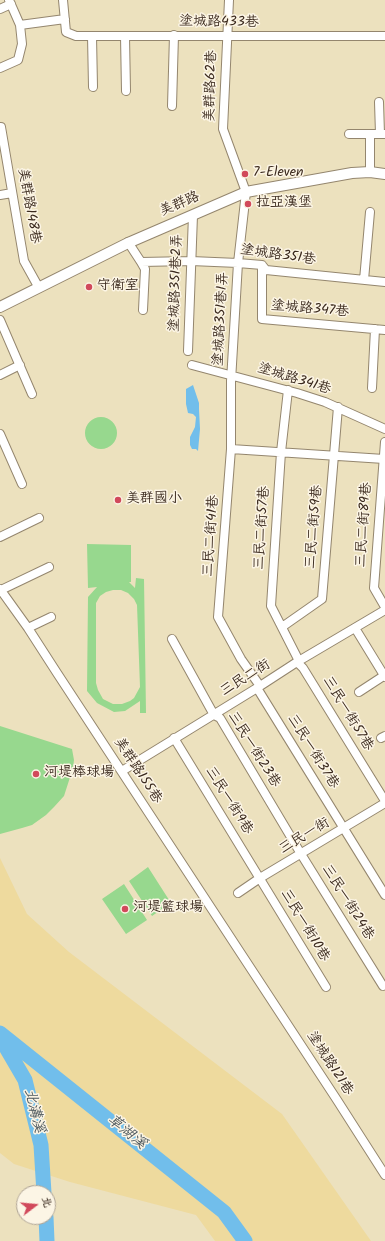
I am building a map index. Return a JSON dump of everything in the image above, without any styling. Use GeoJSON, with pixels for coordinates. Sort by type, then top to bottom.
{"type":"FeatureCollection","features":[{"type":"Feature","properties":{"kind":"street"},"geometry":{"type":"LineString","coordinates":[[20,25],[65,19],[63,0]]}},
{"type":"Feature","properties":{"kind":"street","name":"美群路62巷"},"geometry":{"type":"LineString","coordinates":[[229,0],[224,129],[246,192]]}},
{"type":"Feature","properties":{"kind":"street"},"geometry":{"type":"LineString","coordinates":[[0,9],[10,2],[20,25],[22,44],[18,60],[0,68]]}},
{"type":"Feature","properties":{"kind":"street","name":"塗城路433巷"},"geometry":{"type":"LineString","coordinates":[[65,19],[66,32],[76,36],[385,36]]}},
{"type":"Feature","properties":{"kind":"street"},"geometry":{"type":"LineString","coordinates":[[172,106],[174,35]]}},
{"type":"Feature","properties":{"kind":"street"},"geometry":{"type":"LineString","coordinates":[[92,36],[93,87]]}},
{"type":"Feature","properties":{"kind":"street"},"geometry":{"type":"LineString","coordinates":[[125,36],[126,91]]}},
{"type":"Feature","properties":{"kind":"street"},"geometry":{"type":"LineString","coordinates":[[349,134],[382,134],[379,102]]}},
{"type":"Feature","properties":{"kind":"street","name":"美群路148巷"},"geometry":{"type":"LineString","coordinates":[[0,127],[24,261],[39,288]]}},
{"type":"Feature","properties":{"kind":"street"},"geometry":{"type":"LineString","coordinates":[[370,134],[370,172]]}},
{"type":"Feature","properties":{"kind":"street","name":"美群路"},"geometry":{"type":"LineString","coordinates":[[0,306],[39,288],[128,242],[246,192],[352,173],[370,172],[385,174]]}},
{"type":"Feature","properties":{"kind":"street","name":"塗城路351巷1弄"},"geometry":{"type":"LineString","coordinates":[[232,375],[238,263],[246,192]]}},
{"type":"Feature","properties":{"kind":"street"},"geometry":{"type":"LineString","coordinates":[[0,195],[12,193]]}},
{"type":"Feature","properties":{"kind":"street"},"geometry":{"type":"LineString","coordinates":[[364,280],[370,212]]}},
{"type":"Feature","properties":{"kind":"street","name":"塗城路351巷2弄"},"geometry":{"type":"LineString","coordinates":[[188,351],[193,215]]}},
{"type":"Feature","properties":{"kind":"street"},"geometry":{"type":"LineString","coordinates":[[128,242],[145,269],[143,310]]}},
{"type":"Feature","properties":{"kind":"street","name":"塗城路351巷"},"geometry":{"type":"LineString","coordinates":[[141,262],[191,261],[238,263],[262,265],[266,270],[385,282]]}},
{"type":"Feature","properties":{"kind":"street","name":"塗城路347巷"},"geometry":{"type":"LineString","coordinates":[[262,265],[262,319],[385,330]]}},
{"type":"Feature","properties":{"kind":"street"},"geometry":{"type":"LineString","coordinates":[[0,320],[32,394]]}},
{"type":"Feature","properties":{"kind":"street"},"geometry":{"type":"LineString","coordinates":[[372,388],[375,329]]}},
{"type":"Feature","properties":{"kind":"street"},"geometry":{"type":"LineString","coordinates":[[0,375],[20,365]]}},
{"type":"Feature","properties":{"kind":"street","name":"塗城路341巷"},"geometry":{"type":"LineString","coordinates":[[192,365],[288,390],[325,402],[385,429]]}},
{"type":"Feature","properties":{"kind":"street","name":"三民二街41巷"},"geometry":{"type":"LineString","coordinates":[[232,375],[231,449],[218,617],[258,687]]}},
{"type":"Feature","properties":{"kind":"street","name":"三民二街57巷"},"geometry":{"type":"LineString","coordinates":[[288,390],[281,452],[271,606],[298,662]]}},
{"type":"Feature","properties":{"kind":"street","name":"三民二街59巷"},"geometry":{"type":"LineString","coordinates":[[282,627],[322,599],[338,407]]}},
{"type":"Feature","properties":{"kind":"street"},"geometry":{"type":"LineString","coordinates":[[0,434],[3,449],[22,484]]}},
{"type":"Feature","properties":{"kind":"street","name":"三民二街89巷"},"geometry":{"type":"LineString","coordinates":[[385,442],[374,588],[385,609]]}},
{"type":"Feature","properties":{"kind":"street"},"geometry":{"type":"LineString","coordinates":[[231,449],[384,459]]}},
{"type":"Feature","properties":{"kind":"street"},"geometry":{"type":"LineString","coordinates":[[0,537],[39,518]]}},
{"type":"Feature","properties":{"kind":"street"},"geometry":{"type":"LineString","coordinates":[[0,589],[49,567]]}},
{"type":"Feature","properties":{"kind":"street","name":"美群路155巷"},"geometry":{"type":"LineString","coordinates":[[0,589],[28,628],[250,968]]}},
{"type":"Feature","properties":{"kind":"street","name":"三民二街"},"geometry":{"type":"LineString","coordinates":[[122,771],[385,609]]}},
{"type":"Feature","properties":{"kind":"street"},"geometry":{"type":"LineString","coordinates":[[28,628],[51,617]]}},
{"type":"Feature","properties":{"kind":"street"},"geometry":{"type":"LineString","coordinates":[[354,628],[385,676],[359,692]]}},
{"type":"Feature","properties":{"kind":"street","name":"三民一街23巷"},"geometry":{"type":"LineString","coordinates":[[172,639],[214,715],[220,718],[301,854]]}},
{"type":"Feature","properties":{"kind":"street","name":"三民一街57巷"},"geometry":{"type":"LineString","coordinates":[[298,662],[385,802]]}},
{"type":"Feature","properties":{"kind":"street","name":"三民一街37巷"},"geometry":{"type":"LineString","coordinates":[[258,687],[385,895]]}},
{"type":"Feature","properties":{"kind":"street","name":"三民一街9巷"},"geometry":{"type":"LineString","coordinates":[[174,738],[260,878]]}},
{"type":"Feature","properties":{"kind":"street","name":"三民一街"},"geometry":{"type":"LineString","coordinates":[[238,893],[260,878],[344,829],[385,802]]}},
{"type":"Feature","properties":{"kind":"street","name":"三民一街24巷"},"geometry":{"type":"LineString","coordinates":[[301,854],[383,986]]}},
{"type":"Feature","properties":{"kind":"street","name":"三民一街10巷"},"geometry":{"type":"LineString","coordinates":[[260,878],[326,987]]}},
{"type":"Feature","properties":{"kind":"street","name":"塗城路121巷"},"geometry":{"type":"LineString","coordinates":[[250,968],[333,1093],[385,1175]]}},
{"type":"Feature","properties":{"kind":"green space"},"geometry":{"type":"Polygon","coordinates":[[[98,417],[104,417],[114,424],[117,433],[116,439],[110,446],[104,449],[98,449],[88,442],[85,436],[85,430],[92,420],[98,417]]]}},
{"type":"Feature","properties":{"kind":"green space"},"geometry":{"type":"Polygon","coordinates":[[[87,544],[131,545],[131,582],[129,582],[135,588],[136,578],[144,579],[146,713],[140,713],[140,701],[125,711],[114,712],[97,703],[87,691],[88,597],[97,587],[88,588],[87,544]],[[121,590],[106,592],[100,596],[96,603],[96,683],[103,699],[113,704],[122,704],[130,701],[134,698],[140,687],[137,605],[128,593],[121,590]]]}},
{"type":"Feature","properties":{"kind":"green space","name":"河堤棒球場"},"geometry":{"type":"Polygon","coordinates":[[[0,726],[72,749],[74,760],[64,796],[46,815],[32,825],[0,834],[0,726]]]}},
{"type":"Feature","properties":{"kind":"green space","name":"河堤籃球場"},"geometry":{"type":"Polygon","coordinates":[[[148,867],[171,903],[152,916],[129,881],[148,867]]]}},
{"type":"Feature","properties":{"kind":"green space","name":"河堤籃球場"},"geometry":{"type":"Polygon","coordinates":[[[124,884],[147,920],[126,934],[102,899],[124,884]]]}},
{"type":"Feature","properties":{"kind":"sand"},"geometry":{"type":"Polygon","coordinates":[[[0,858],[27,914],[69,952],[282,1114],[371,1241],[215,1241],[196,1215],[70,1182],[14,1164],[0,1153],[0,858]]]}},
{"type":"Feature","properties":{"kind":"water"},"geometry":{"type":"Polygon","coordinates":[[[193,385],[199,403],[200,429],[198,451],[196,449],[192,449],[190,445],[190,437],[195,427],[196,417],[193,414],[188,413],[186,404],[186,389],[193,385]]]}},
{"type":"Feature","properties":{"kind":"waterway","name":"草湖溪"},"geometry":{"type":"LineString","coordinates":[[0,1033],[224,1212],[245,1241]]}},
{"type":"Feature","properties":{"kind":"waterway","name":"北溝溪"},"geometry":{"type":"LineString","coordinates":[[0,1037],[25,1080],[41,1145],[44,1185]]}},
{"type":"Feature","properties":{"kind":"waterway","name":"北溝溪"},"geometry":{"type":"LineString","coordinates":[[46,1225],[47,1241]]}},
{"type":"Feature","properties":{"kind":"place","name":"7-Eleven"},"geometry":{"type":"Point","coordinates":[245,174]}},
{"type":"Feature","properties":{"kind":"place","name":"拉亞漢堡"},"geometry":{"type":"Point","coordinates":[248,204]}},
{"type":"Feature","properties":{"kind":"place","name":"守衛室"},"geometry":{"type":"Point","coordinates":[89,287]}},
{"type":"Feature","properties":{"kind":"place","name":"美群國小"},"geometry":{"type":"Point","coordinates":[118,500]}},
{"type":"Feature","properties":{"kind":"place","name":"河堤棒球場"},"geometry":{"type":"Point","coordinates":[36,774]}},
{"type":"Feature","properties":{"kind":"place","name":"河堤籃球場"},"geometry":{"type":"Point","coordinates":[125,909]}}]}
